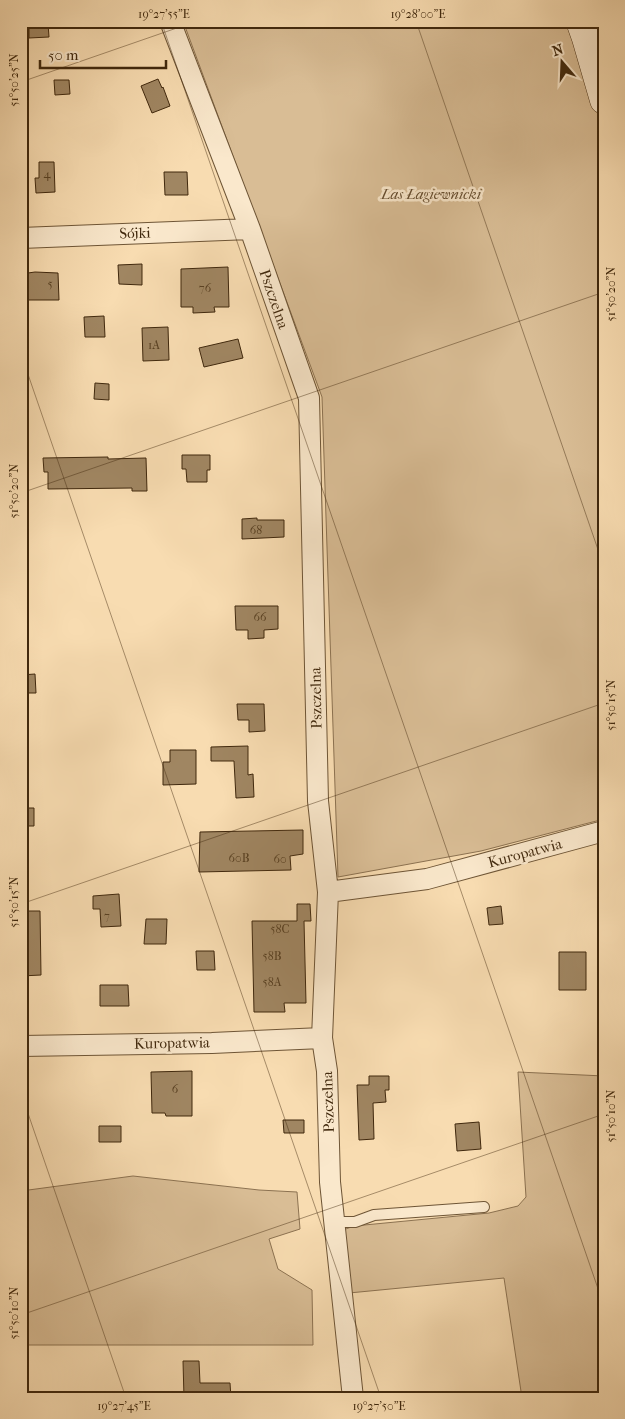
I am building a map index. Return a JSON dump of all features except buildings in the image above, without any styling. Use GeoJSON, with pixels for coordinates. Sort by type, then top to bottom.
{"type":"FeatureCollection","features":[{"type":"Feature","properties":{"kind":"street","name":"Pszczelna"},"geometry":{"type":"LineString","coordinates":[[170,21],[250,228],[309,398],[318,801],[328,892],[322,1038],[327,1071],[330,1182],[353,1398]]}},
{"type":"Feature","properties":{"kind":"street"},"geometry":{"type":"LineString","coordinates":[[580,21],[604,100]]}},
{"type":"Feature","properties":{"kind":"street","name":"Sójki"},"geometry":{"type":"LineString","coordinates":[[21,238],[250,228]]}},
{"type":"Feature","properties":{"kind":"street","name":"Kuropatwia"},"geometry":{"type":"LineString","coordinates":[[328,892],[427,879],[604,831]]}},
{"type":"Feature","properties":{"kind":"street","name":"Kuropatwia"},"geometry":{"type":"LineString","coordinates":[[21,1046],[212,1043],[322,1038]]}},
{"type":"Feature","properties":{"kind":"lane"},"geometry":{"type":"LineString","coordinates":[[334,1222],[354,1222],[374,1216],[484,1207]]}},
{"type":"Feature","properties":{"kind":"green space","name":"Las Łagiewnicki"},"geometry":{"type":"Polygon","coordinates":[[[183,21],[604,21],[604,819],[481,851],[338,877],[322,397],[183,21]]]}},
{"type":"Feature","properties":{"kind":"green space"},"geometry":{"type":"Polygon","coordinates":[[[518,1072],[604,1076],[604,1398],[522,1398],[504,1278],[349,1293],[343,1230],[354,1226],[489,1213],[518,1206],[526,1197],[518,1072]]]}},
{"type":"Feature","properties":{"kind":"green space"},"geometry":{"type":"Polygon","coordinates":[[[133,1176],[259,1190],[297,1192],[300,1229],[269,1239],[278,1269],[312,1290],[313,1345],[21,1345],[21,1191],[133,1176]]]}}]}
